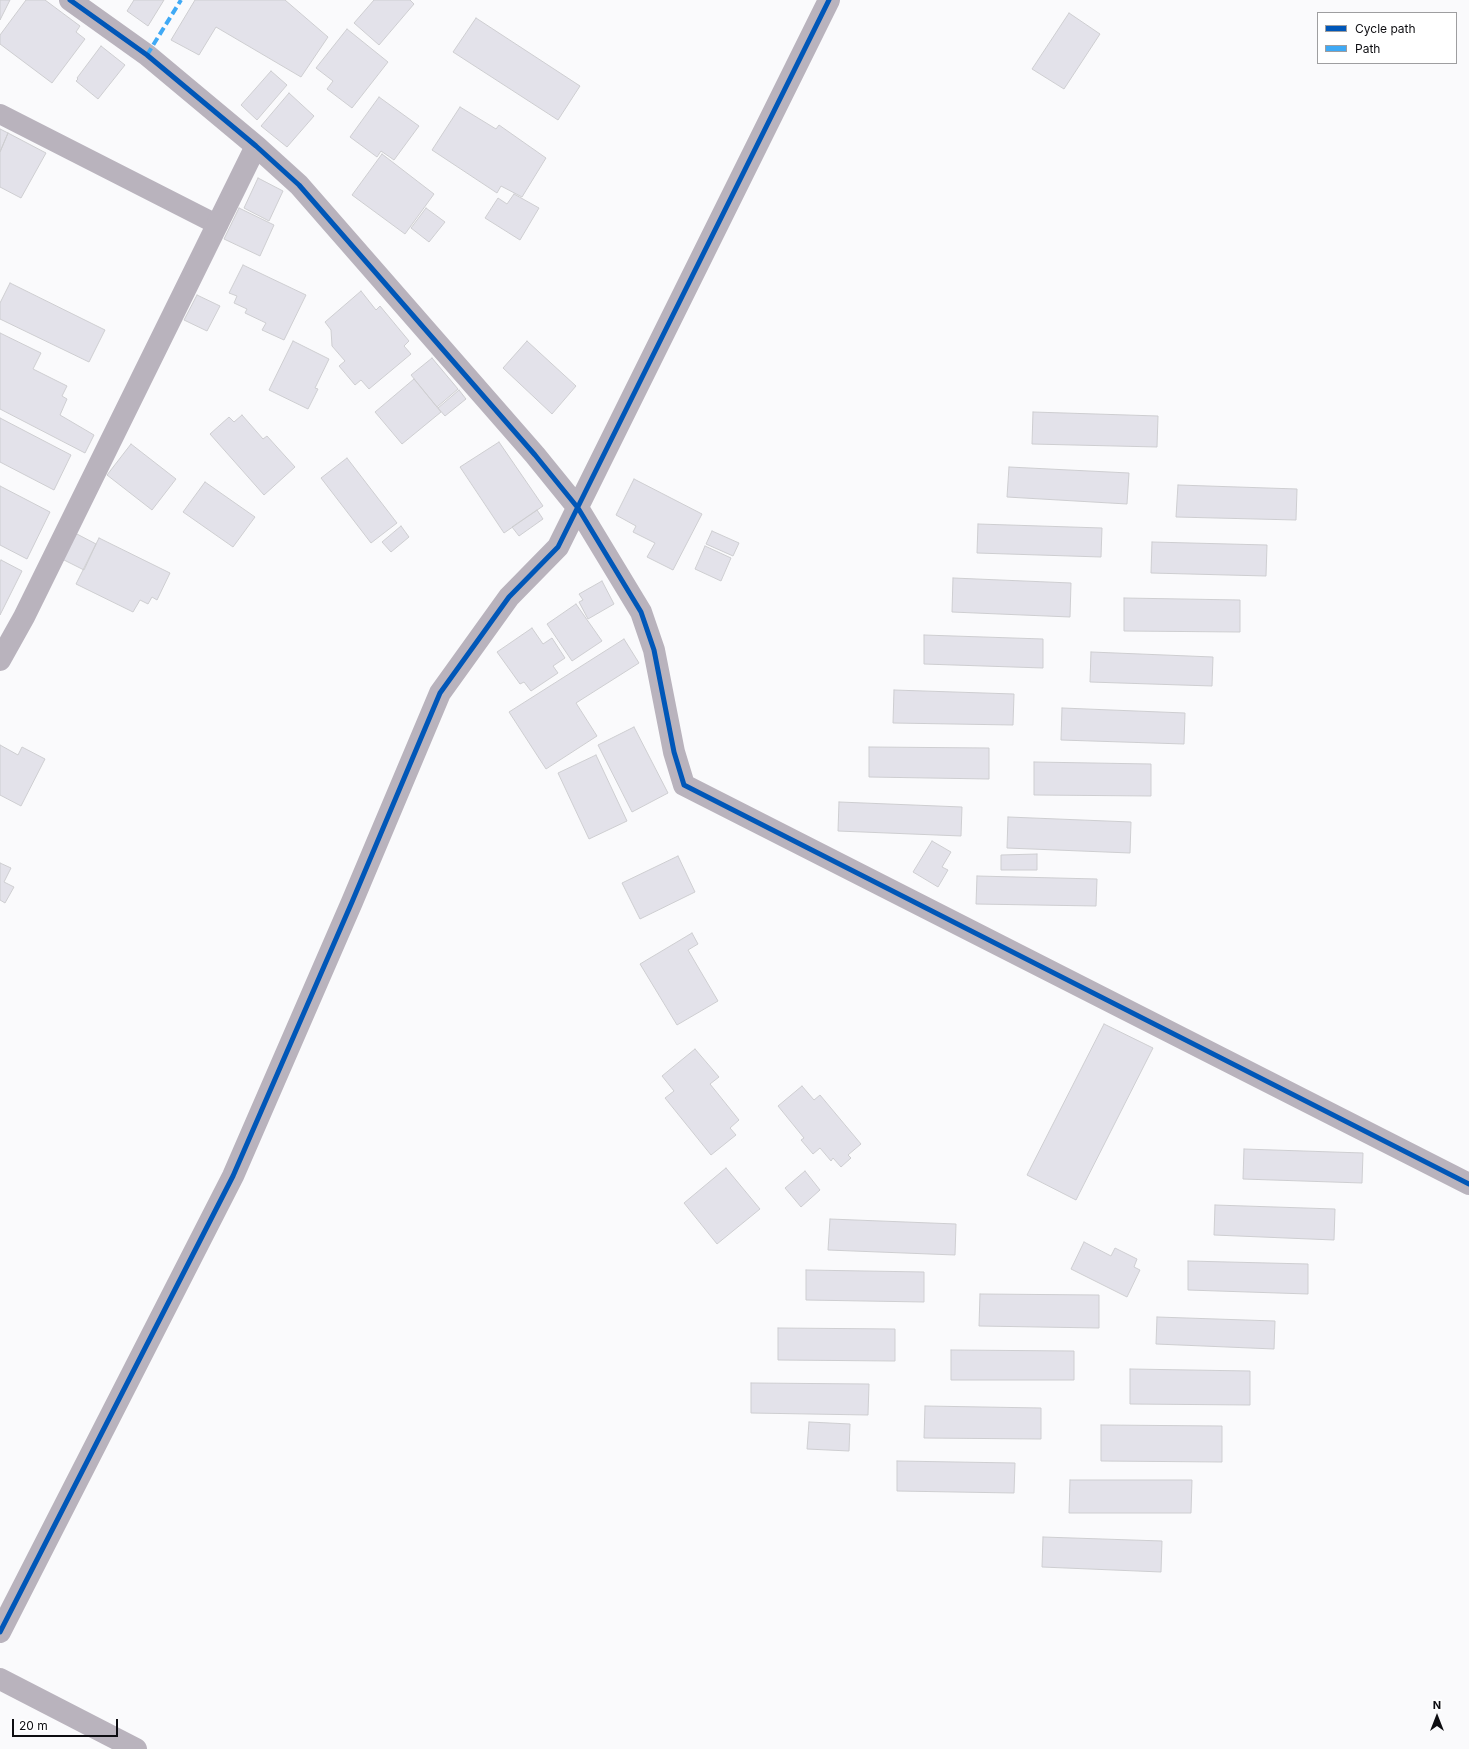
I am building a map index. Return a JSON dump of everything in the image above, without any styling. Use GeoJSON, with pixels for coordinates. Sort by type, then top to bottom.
{"type":"FeatureCollection","features":[{"type":"Feature","properties":{"kind":"street"},"geometry":{"type":"LineString","coordinates":[[70,0],[147,55],[256,146],[299,185],[535,455],[578,508],[641,612],[654,650],[674,752],[684,785],[1469,1184]]}},
{"type":"Feature","properties":{"kind":"street"},"geometry":{"type":"LineString","coordinates":[[0,1632],[232,1176],[355,895],[440,693],[509,597],[558,547],[829,0]]}},
{"type":"Feature","properties":{"kind":"street"},"geometry":{"type":"LineString","coordinates":[[0,660],[24,617],[256,146]]}},
{"type":"Feature","properties":{"kind":"street"},"geometry":{"type":"LineString","coordinates":[[0,1679],[136,1749]]}},
{"type":"Feature","properties":{"kind":"lane"},"geometry":{"type":"LineString","coordinates":[[0,114],[218,225]]}},
{"type":"Feature","properties":{"kind":"building"},"geometry":{"type":"Polygon","coordinates":[[[0,0],[10,0],[0,20],[0,0]]]}},
{"type":"Feature","properties":{"kind":"building"},"geometry":{"type":"Polygon","coordinates":[[[26,0],[45,0],[80,26],[76,32],[85,39],[52,83],[0,44],[0,35],[26,0]]]}},
{"type":"Feature","properties":{"kind":"building"},"geometry":{"type":"Polygon","coordinates":[[[134,0],[164,0],[148,26],[127,11],[134,0]]]}},
{"type":"Feature","properties":{"kind":"building"},"geometry":{"type":"Polygon","coordinates":[[[195,0],[285,0],[328,37],[301,77],[216,27],[199,55],[171,40],[195,0]]]}},
{"type":"Feature","properties":{"kind":"building"},"geometry":{"type":"Polygon","coordinates":[[[374,0],[410,0],[414,4],[379,45],[354,23],[374,0]]]}},
{"type":"Feature","properties":{"kind":"building"},"geometry":{"type":"Polygon","coordinates":[[[1069,13],[1100,34],[1064,89],[1032,69],[1069,13]]]}},
{"type":"Feature","properties":{"kind":"building"},"geometry":{"type":"Polygon","coordinates":[[[476,18],[580,86],[558,120],[453,52],[476,18]]]}},
{"type":"Feature","properties":{"kind":"building"},"geometry":{"type":"Polygon","coordinates":[[[347,29],[388,62],[352,108],[327,89],[333,81],[316,68],[347,29]]]}},
{"type":"Feature","properties":{"kind":"building"},"geometry":{"type":"Polygon","coordinates":[[[101,46],[125,65],[98,99],[76,81],[101,46]]]}},
{"type":"Feature","properties":{"kind":"building"},"geometry":{"type":"Polygon","coordinates":[[[271,71],[287,85],[257,120],[241,105],[271,71]]]}},
{"type":"Feature","properties":{"kind":"building"},"geometry":{"type":"Polygon","coordinates":[[[289,93],[314,116],[287,147],[261,126],[289,93]]]}},
{"type":"Feature","properties":{"kind":"building"},"geometry":{"type":"Polygon","coordinates":[[[379,97],[419,126],[394,160],[381,151],[377,157],[350,137],[379,97]]]}},
{"type":"Feature","properties":{"kind":"building"},"geometry":{"type":"Polygon","coordinates":[[[460,107],[496,129],[499,125],[546,158],[522,197],[501,186],[497,193],[432,150],[460,107]]]}},
{"type":"Feature","properties":{"kind":"building"},"geometry":{"type":"Polygon","coordinates":[[[0,129],[8,133],[0,152],[0,129]]]}},
{"type":"Feature","properties":{"kind":"building"},"geometry":{"type":"Polygon","coordinates":[[[8,133],[46,153],[21,198],[0,187],[0,152],[8,133]]]}},
{"type":"Feature","properties":{"kind":"building"},"geometry":{"type":"Polygon","coordinates":[[[382,154],[434,194],[405,234],[352,195],[382,154]]]}},
{"type":"Feature","properties":{"kind":"building"},"geometry":{"type":"Polygon","coordinates":[[[258,178],[283,191],[269,221],[244,208],[258,178]]]}},
{"type":"Feature","properties":{"kind":"building"},"geometry":{"type":"Polygon","coordinates":[[[514,194],[539,208],[520,240],[485,218],[498,198],[507,204],[514,194]]]}},
{"type":"Feature","properties":{"kind":"building"},"geometry":{"type":"Polygon","coordinates":[[[239,208],[274,225],[260,256],[224,239],[239,208]]]}},
{"type":"Feature","properties":{"kind":"building"},"geometry":{"type":"Polygon","coordinates":[[[426,208],[445,222],[429,242],[411,228],[426,208]]]}},
{"type":"Feature","properties":{"kind":"building"},"geometry":{"type":"Polygon","coordinates":[[[243,265],[306,295],[284,340],[262,330],[266,323],[245,313],[247,309],[234,303],[237,296],[229,293],[243,265]]]}},
{"type":"Feature","properties":{"kind":"building"},"geometry":{"type":"Polygon","coordinates":[[[10,283],[105,330],[89,362],[0,319],[0,303],[10,283]]]}},
{"type":"Feature","properties":{"kind":"building"},"geometry":{"type":"Polygon","coordinates":[[[361,291],[376,310],[380,306],[409,341],[404,346],[411,354],[369,389],[361,380],[355,385],[339,366],[345,361],[332,346],[331,330],[325,322],[361,291]]]}},
{"type":"Feature","properties":{"kind":"building"},"geometry":{"type":"Polygon","coordinates":[[[197,295],[220,306],[207,331],[184,320],[197,295]]]}},
{"type":"Feature","properties":{"kind":"building"},"geometry":{"type":"Polygon","coordinates":[[[0,333],[41,353],[33,369],[67,386],[62,396],[67,399],[60,415],[94,435],[85,453],[0,409],[0,333]]]}},
{"type":"Feature","properties":{"kind":"building"},"geometry":{"type":"Polygon","coordinates":[[[293,341],[329,359],[315,388],[318,389],[308,409],[269,390],[293,341]]]}},
{"type":"Feature","properties":{"kind":"building"},"geometry":{"type":"Polygon","coordinates":[[[527,341],[576,386],[552,414],[503,368],[527,341]]]}},
{"type":"Feature","properties":{"kind":"building"},"geometry":{"type":"Polygon","coordinates":[[[432,358],[458,389],[437,407],[411,375],[432,358]]]}},
{"type":"Feature","properties":{"kind":"building"},"geometry":{"type":"Polygon","coordinates":[[[414,379],[441,412],[402,444],[375,412],[414,379]]]}},
{"type":"Feature","properties":{"kind":"building"},"geometry":{"type":"Polygon","coordinates":[[[459,390],[466,399],[445,416],[438,408],[459,390]]]}},
{"type":"Feature","properties":{"kind":"building"},"geometry":{"type":"Polygon","coordinates":[[[1033,412],[1158,416],[1157,447],[1032,444],[1033,412]]]}},
{"type":"Feature","properties":{"kind":"building"},"geometry":{"type":"Polygon","coordinates":[[[242,415],[263,439],[267,436],[295,467],[264,495],[210,434],[229,417],[234,422],[242,415]]]}},
{"type":"Feature","properties":{"kind":"building"},"geometry":{"type":"Polygon","coordinates":[[[0,418],[71,455],[54,490],[0,462],[0,418]]]}},
{"type":"Feature","properties":{"kind":"building"},"geometry":{"type":"Polygon","coordinates":[[[499,442],[543,506],[504,533],[460,467],[499,442]]]}},
{"type":"Feature","properties":{"kind":"building"},"geometry":{"type":"Polygon","coordinates":[[[131,444],[176,479],[152,510],[107,475],[131,444]]]}},
{"type":"Feature","properties":{"kind":"building"},"geometry":{"type":"Polygon","coordinates":[[[347,458],[397,523],[371,543],[321,478],[347,458]]]}},
{"type":"Feature","properties":{"kind":"building"},"geometry":{"type":"Polygon","coordinates":[[[1009,467],[1129,473],[1127,504],[1007,497],[1009,467]]]}},
{"type":"Feature","properties":{"kind":"building"},"geometry":{"type":"Polygon","coordinates":[[[634,479],[702,514],[673,570],[647,557],[655,543],[633,532],[636,526],[616,515],[634,479]]]}},
{"type":"Feature","properties":{"kind":"building"},"geometry":{"type":"Polygon","coordinates":[[[205,482],[255,517],[233,547],[183,512],[205,482]]]}},
{"type":"Feature","properties":{"kind":"building"},"geometry":{"type":"Polygon","coordinates":[[[1178,485],[1297,489],[1296,520],[1176,517],[1178,485]]]}},
{"type":"Feature","properties":{"kind":"building"},"geometry":{"type":"Polygon","coordinates":[[[0,486],[50,512],[27,559],[0,545],[0,486]]]}},
{"type":"Feature","properties":{"kind":"building"},"geometry":{"type":"Polygon","coordinates":[[[537,510],[543,519],[519,536],[512,527],[537,510]]]}},
{"type":"Feature","properties":{"kind":"building"},"geometry":{"type":"Polygon","coordinates":[[[978,524],[1102,528],[1101,557],[977,553],[978,524]]]}},
{"type":"Feature","properties":{"kind":"building"},"geometry":{"type":"Polygon","coordinates":[[[401,526],[409,537],[391,552],[382,542],[401,526]]]}},
{"type":"Feature","properties":{"kind":"building"},"geometry":{"type":"Polygon","coordinates":[[[712,531],[739,543],[733,556],[706,544],[712,531]]]}},
{"type":"Feature","properties":{"kind":"building"},"geometry":{"type":"Polygon","coordinates":[[[75,533],[96,544],[84,570],[62,559],[75,533]]]}},
{"type":"Feature","properties":{"kind":"building"},"geometry":{"type":"Polygon","coordinates":[[[99,538],[170,573],[157,600],[152,597],[148,604],[140,600],[133,612],[76,584],[99,538]]]}},
{"type":"Feature","properties":{"kind":"building"},"geometry":{"type":"Polygon","coordinates":[[[1152,542],[1267,545],[1266,576],[1151,573],[1152,542]]]}},
{"type":"Feature","properties":{"kind":"building"},"geometry":{"type":"Polygon","coordinates":[[[705,546],[731,558],[721,581],[695,569],[705,546]]]}},
{"type":"Feature","properties":{"kind":"building"},"geometry":{"type":"Polygon","coordinates":[[[1,560],[22,571],[0,615],[0,562],[1,560]]]}},
{"type":"Feature","properties":{"kind":"building"},"geometry":{"type":"Polygon","coordinates":[[[953,578],[1071,583],[1070,617],[952,612],[953,578]]]}},
{"type":"Feature","properties":{"kind":"building"},"geometry":{"type":"Polygon","coordinates":[[[602,581],[614,604],[588,619],[579,602],[583,600],[579,594],[602,581]]]}},
{"type":"Feature","properties":{"kind":"building"},"geometry":{"type":"Polygon","coordinates":[[[1124,598],[1240,600],[1240,632],[1124,631],[1124,598]]]}},
{"type":"Feature","properties":{"kind":"building"},"geometry":{"type":"Polygon","coordinates":[[[576,604],[602,641],[572,661],[547,624],[576,604]]]}},
{"type":"Feature","properties":{"kind":"building"},"geometry":{"type":"Polygon","coordinates":[[[532,628],[543,644],[552,638],[565,658],[553,666],[558,673],[531,691],[524,682],[520,684],[497,652],[532,628]]]}},
{"type":"Feature","properties":{"kind":"building"},"geometry":{"type":"Polygon","coordinates":[[[924,635],[1043,639],[1043,668],[924,664],[924,635]]]}},
{"type":"Feature","properties":{"kind":"building"},"geometry":{"type":"Polygon","coordinates":[[[624,639],[639,663],[576,703],[597,736],[546,769],[509,712],[624,639]]]}},
{"type":"Feature","properties":{"kind":"building"},"geometry":{"type":"Polygon","coordinates":[[[1091,652],[1213,657],[1212,686],[1090,682],[1091,652]]]}},
{"type":"Feature","properties":{"kind":"building"},"geometry":{"type":"Polygon","coordinates":[[[894,690],[1014,694],[1013,725],[893,723],[894,690]]]}},
{"type":"Feature","properties":{"kind":"building"},"geometry":{"type":"Polygon","coordinates":[[[1062,708],[1185,713],[1184,744],[1061,740],[1062,708]]]}},
{"type":"Feature","properties":{"kind":"building"},"geometry":{"type":"Polygon","coordinates":[[[634,727],[668,793],[632,812],[598,745],[634,727]]]}},
{"type":"Feature","properties":{"kind":"building"},"geometry":{"type":"Polygon","coordinates":[[[0,745],[18,755],[22,747],[45,759],[21,806],[0,795],[0,745]]]}},
{"type":"Feature","properties":{"kind":"building"},"geometry":{"type":"Polygon","coordinates":[[[869,747],[989,748],[989,779],[869,777],[869,747]]]}},
{"type":"Feature","properties":{"kind":"building"},"geometry":{"type":"Polygon","coordinates":[[[596,755],[627,821],[589,839],[558,773],[596,755]]]}},
{"type":"Feature","properties":{"kind":"building"},"geometry":{"type":"Polygon","coordinates":[[[1034,762],[1151,764],[1151,796],[1034,795],[1034,762]]]}},
{"type":"Feature","properties":{"kind":"building"},"geometry":{"type":"Polygon","coordinates":[[[839,802],[962,807],[961,836],[838,831],[839,802]]]}},
{"type":"Feature","properties":{"kind":"building"},"geometry":{"type":"Polygon","coordinates":[[[1008,817],[1131,822],[1130,853],[1007,848],[1008,817]]]}},
{"type":"Feature","properties":{"kind":"building"},"geometry":{"type":"Polygon","coordinates":[[[932,841],[951,852],[942,867],[948,870],[938,887],[913,872],[932,841]]]}},
{"type":"Feature","properties":{"kind":"building"},"geometry":{"type":"Polygon","coordinates":[[[1037,854],[1037,870],[1001,870],[1001,855],[1037,854]]]}},
{"type":"Feature","properties":{"kind":"building"},"geometry":{"type":"Polygon","coordinates":[[[678,856],[695,892],[640,919],[622,883],[678,856]]]}},
{"type":"Feature","properties":{"kind":"building"},"geometry":{"type":"Polygon","coordinates":[[[0,863],[11,868],[4,882],[14,887],[5,903],[0,900],[0,863]]]}},
{"type":"Feature","properties":{"kind":"building"},"geometry":{"type":"Polygon","coordinates":[[[977,876],[1097,879],[1096,906],[976,904],[977,876]]]}},
{"type":"Feature","properties":{"kind":"building"},"geometry":{"type":"Polygon","coordinates":[[[692,933],[698,944],[688,950],[718,1001],[677,1025],[640,964],[692,933]]]}},
{"type":"Feature","properties":{"kind":"building"},"geometry":{"type":"Polygon","coordinates":[[[1104,1024],[1153,1048],[1076,1200],[1027,1175],[1104,1024]]]}},
{"type":"Feature","properties":{"kind":"building"},"geometry":{"type":"Polygon","coordinates":[[[695,1049],[719,1077],[710,1084],[739,1120],[730,1128],[736,1135],[711,1155],[665,1098],[674,1091],[662,1076],[695,1049]]]}},
{"type":"Feature","properties":{"kind":"building"},"geometry":{"type":"Polygon","coordinates":[[[802,1086],[814,1100],[820,1095],[861,1144],[848,1155],[851,1158],[841,1167],[833,1158],[831,1161],[820,1148],[813,1154],[801,1140],[804,1138],[778,1106],[802,1086]]]}},
{"type":"Feature","properties":{"kind":"building"},"geometry":{"type":"Polygon","coordinates":[[[1244,1149],[1363,1153],[1362,1183],[1243,1179],[1244,1149]]]}},
{"type":"Feature","properties":{"kind":"building"},"geometry":{"type":"Polygon","coordinates":[[[726,1168],[760,1209],[717,1244],[684,1203],[726,1168]]]}},
{"type":"Feature","properties":{"kind":"building"},"geometry":{"type":"Polygon","coordinates":[[[805,1171],[820,1190],[801,1207],[785,1188],[805,1171]]]}},
{"type":"Feature","properties":{"kind":"building"},"geometry":{"type":"Polygon","coordinates":[[[1215,1205],[1335,1209],[1334,1240],[1214,1235],[1215,1205]]]}},
{"type":"Feature","properties":{"kind":"building"},"geometry":{"type":"Polygon","coordinates":[[[830,1219],[956,1224],[955,1255],[828,1250],[830,1219]]]}},
{"type":"Feature","properties":{"kind":"building"},"geometry":{"type":"Polygon","coordinates":[[[1084,1242],[1111,1256],[1115,1248],[1137,1259],[1134,1267],[1140,1270],[1127,1297],[1071,1269],[1084,1242]]]}},
{"type":"Feature","properties":{"kind":"building"},"geometry":{"type":"Polygon","coordinates":[[[1188,1261],[1308,1264],[1308,1294],[1188,1290],[1188,1261]]]}},
{"type":"Feature","properties":{"kind":"building"},"geometry":{"type":"Polygon","coordinates":[[[806,1270],[924,1272],[924,1302],[806,1300],[806,1270]]]}},
{"type":"Feature","properties":{"kind":"building"},"geometry":{"type":"Polygon","coordinates":[[[980,1294],[1099,1295],[1099,1328],[979,1326],[980,1294]]]}},
{"type":"Feature","properties":{"kind":"building"},"geometry":{"type":"Polygon","coordinates":[[[1157,1317],[1275,1321],[1274,1349],[1156,1344],[1157,1317]]]}},
{"type":"Feature","properties":{"kind":"building"},"geometry":{"type":"Polygon","coordinates":[[[778,1328],[895,1329],[895,1361],[778,1360],[778,1328]]]}},
{"type":"Feature","properties":{"kind":"building"},"geometry":{"type":"Polygon","coordinates":[[[951,1350],[1074,1351],[1074,1380],[951,1380],[951,1350]]]}},
{"type":"Feature","properties":{"kind":"building"},"geometry":{"type":"Polygon","coordinates":[[[1130,1369],[1250,1371],[1250,1405],[1130,1404],[1130,1369]]]}},
{"type":"Feature","properties":{"kind":"building"},"geometry":{"type":"Polygon","coordinates":[[[751,1383],[869,1384],[868,1415],[751,1413],[751,1383]]]}},
{"type":"Feature","properties":{"kind":"building"},"geometry":{"type":"Polygon","coordinates":[[[925,1406],[1041,1408],[1041,1439],[924,1438],[925,1406]]]}},
{"type":"Feature","properties":{"kind":"building"},"geometry":{"type":"Polygon","coordinates":[[[809,1422],[850,1424],[849,1451],[807,1449],[809,1422]]]}},
{"type":"Feature","properties":{"kind":"building"},"geometry":{"type":"Polygon","coordinates":[[[1101,1425],[1222,1426],[1222,1462],[1101,1461],[1101,1425]]]}},
{"type":"Feature","properties":{"kind":"building"},"geometry":{"type":"Polygon","coordinates":[[[897,1461],[1015,1463],[1014,1493],[897,1491],[897,1461]]]}},
{"type":"Feature","properties":{"kind":"building"},"geometry":{"type":"Polygon","coordinates":[[[1070,1480],[1192,1480],[1191,1513],[1069,1513],[1070,1480]]]}},
{"type":"Feature","properties":{"kind":"building"},"geometry":{"type":"Polygon","coordinates":[[[1043,1537],[1162,1541],[1161,1572],[1042,1567],[1043,1537]]]}},
{"type":"Feature","properties":{"kind":"marked path"},"geometry":{"type":"LineString","coordinates":[[147,55],[181,0]]}},
{"type":"Feature","properties":{"kind":"cycle path"},"geometry":{"type":"LineString","coordinates":[[70,0],[147,55],[256,146],[299,185],[535,455],[578,508],[641,612],[654,650],[674,752],[684,785],[1469,1184]]}},
{"type":"Feature","properties":{"kind":"cycle path"},"geometry":{"type":"LineString","coordinates":[[0,1632],[233,1176],[352,902],[440,693],[509,597],[558,547],[829,0]]}}]}
